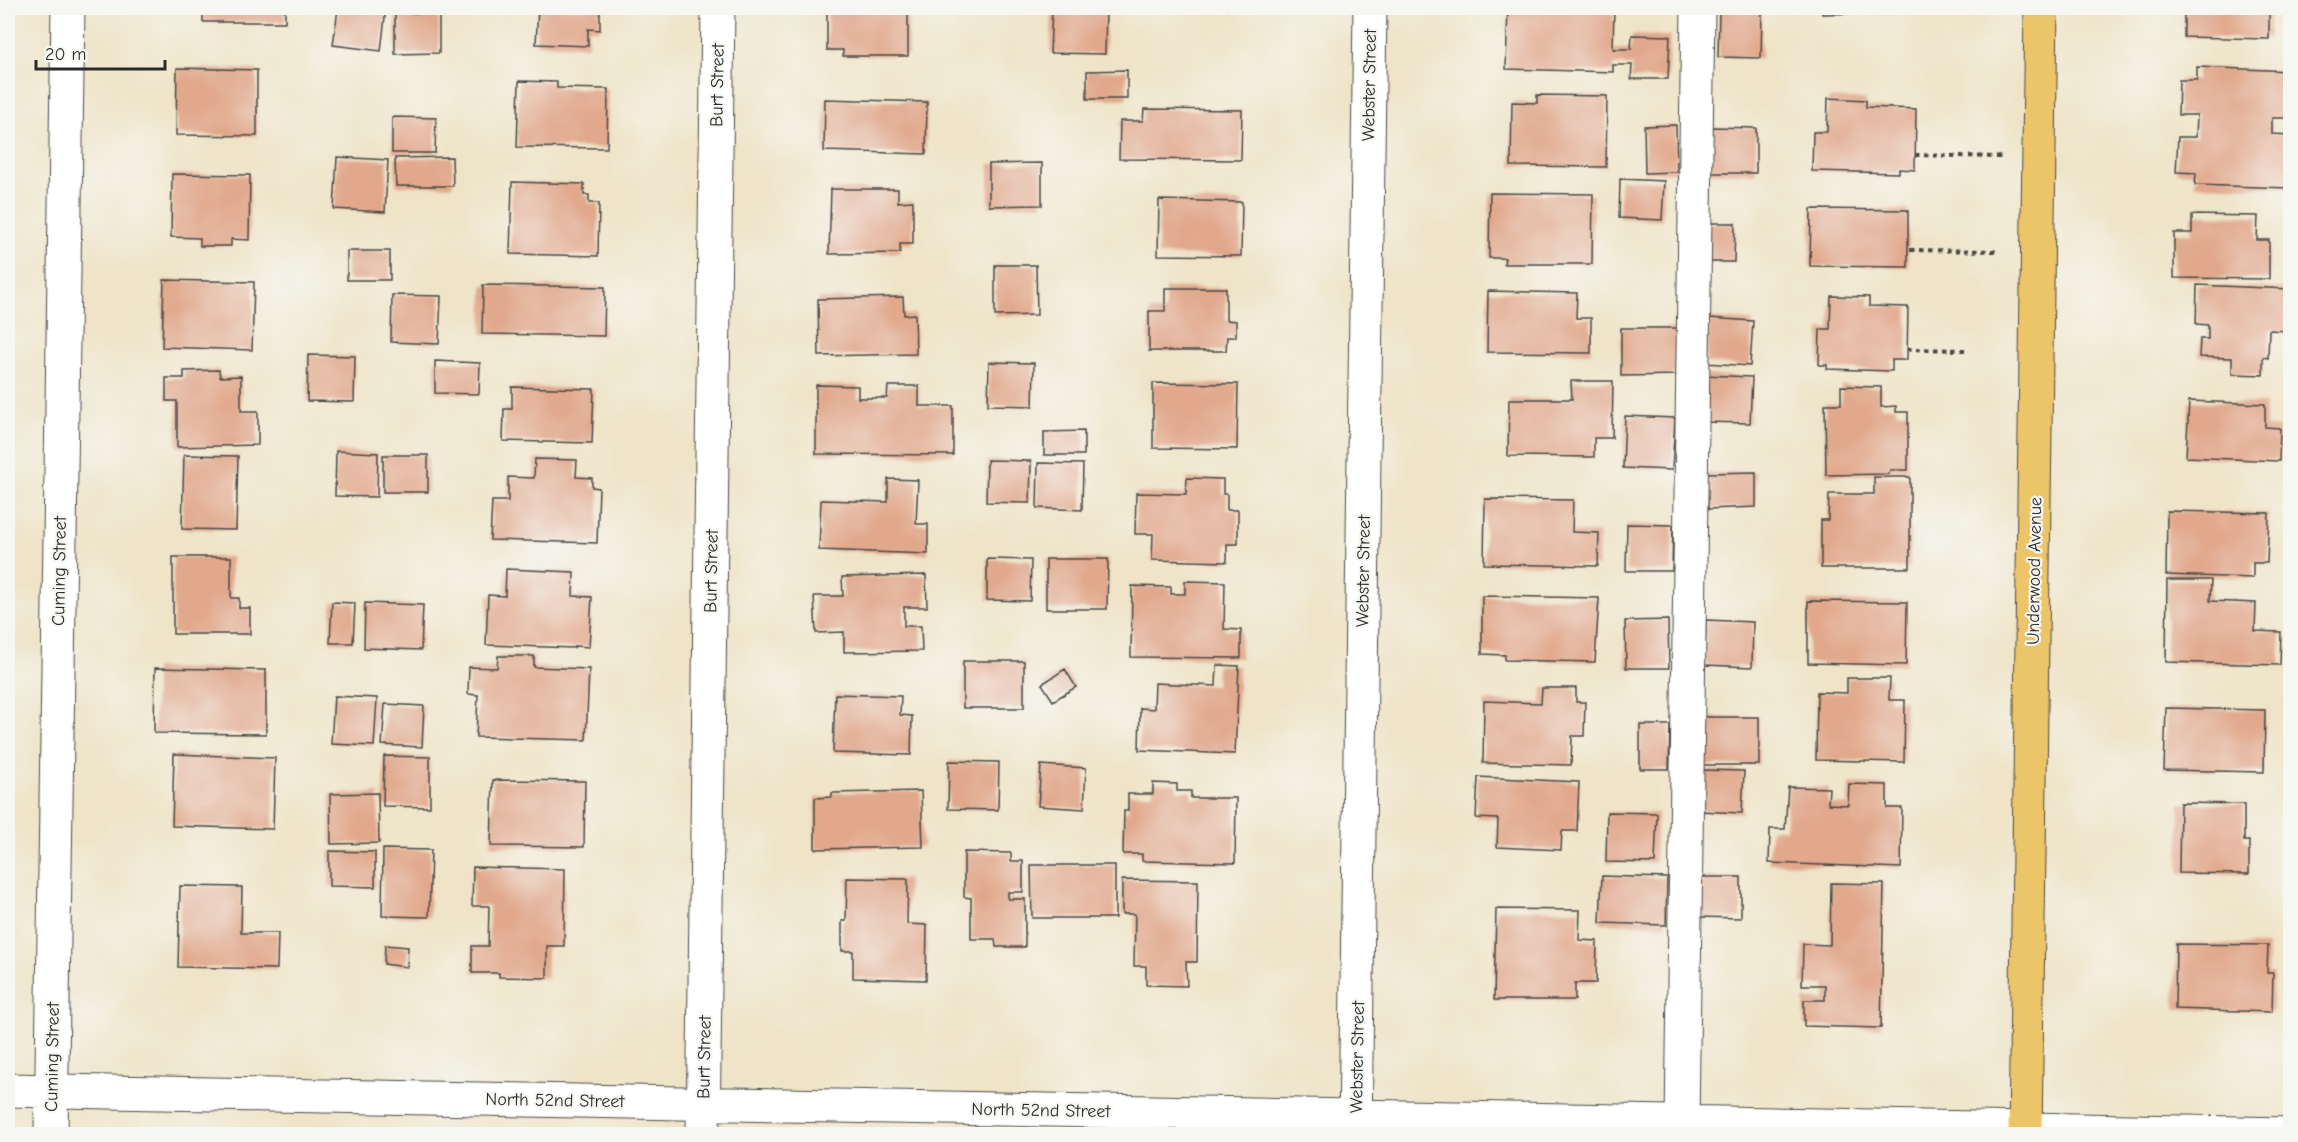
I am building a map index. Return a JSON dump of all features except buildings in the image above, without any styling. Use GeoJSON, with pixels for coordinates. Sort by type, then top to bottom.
{"type":"FeatureCollection","features":[{"type":"Feature","properties":{"kind":"main road","name":"Underwood Avenue"},"geometry":{"type":"LineString","coordinates":[[2025,1132],[2041,8]]}},
{"type":"Feature","properties":{"kind":"street","name":"Cuming Street"},"geometry":{"type":"LineString","coordinates":[[51,1134],[68,8]]}},
{"type":"Feature","properties":{"kind":"street","name":"Burt Street"},"geometry":{"type":"LineString","coordinates":[[703,1119],[718,8]]}},
{"type":"Feature","properties":{"kind":"street","name":"Webster Street"},"geometry":{"type":"LineString","coordinates":[[1356,1125],[1370,8]]}},
{"type":"Feature","properties":{"kind":"street"},"geometry":{"type":"LineString","coordinates":[[1682,1122],[1698,8]]}},
{"type":"Feature","properties":{"kind":"street","name":"North 52nd Street"},"geometry":{"type":"LineString","coordinates":[[8,1090],[703,1119],[1356,1125],[1682,1122],[2025,1132],[2290,1134]]}},
{"type":"Feature","properties":{"kind":"path"},"geometry":{"type":"LineString","coordinates":[[1915,155],[2003,157]]}},
{"type":"Feature","properties":{"kind":"path"},"geometry":{"type":"LineString","coordinates":[[1910,250],[2001,251]]}},
{"type":"Feature","properties":{"kind":"path"},"geometry":{"type":"LineString","coordinates":[[1907,349],[1965,350]]}}]}
